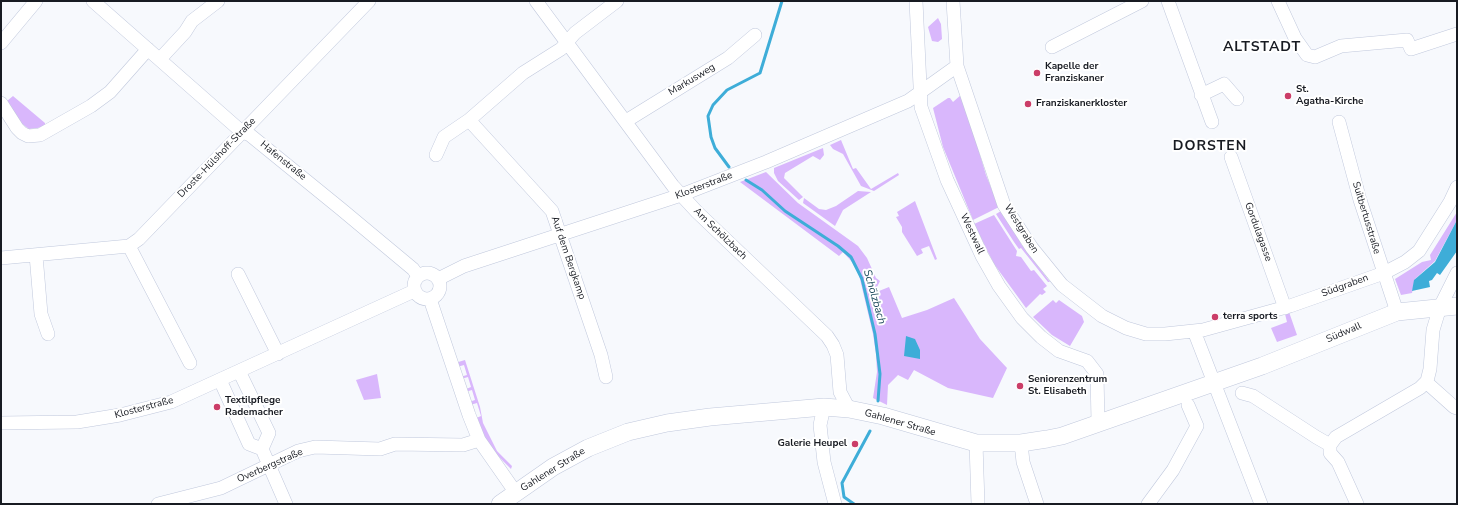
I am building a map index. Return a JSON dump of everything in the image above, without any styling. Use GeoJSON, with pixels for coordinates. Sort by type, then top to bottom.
{"type":"FeatureCollection","features":[{"type":"Feature","properties":{"kind":"main road","name":"Südwall"},"geometry":{"type":"LineString","coordinates":[[1214,382],[1262,366],[1397,312],[1449,306]]}},
{"type":"Feature","properties":{"kind":"main road"},"geometry":{"type":"LineString","coordinates":[[1449,306],[1457,318]]}},
{"type":"Feature","properties":{"kind":"main road","name":"Gahlener Straße"},"geometry":{"type":"LineString","coordinates":[[500,504],[553,467],[588,448],[628,432],[667,423],[710,417],[824,407],[849,409],[883,416],[976,443],[1021,443],[1062,436],[1214,382]]}},
{"type":"Feature","properties":{"kind":"street"},"geometry":{"type":"LineString","coordinates":[[1,43],[36,1]]}},
{"type":"Feature","properties":{"kind":"street","name":"Hafenstraße"},"geometry":{"type":"LineString","coordinates":[[93,1],[160,58],[242,132],[250,135],[341,209],[413,269],[418,276]]}},
{"type":"Feature","properties":{"kind":"street"},"geometry":{"type":"LineString","coordinates":[[160,58],[185,32],[192,21],[218,1]]}},
{"type":"Feature","properties":{"kind":"street","name":"Droste-Hülshoff-Straße"},"geometry":{"type":"LineString","coordinates":[[129,246],[139,239],[369,1]]}},
{"type":"Feature","properties":{"kind":"street","name":"Am Schölzbach"},"geometry":{"type":"LineString","coordinates":[[536,1],[681,195],[751,264],[798,306],[828,336],[833,345],[836,356],[840,392],[849,409]]}},
{"type":"Feature","properties":{"kind":"street"},"geometry":{"type":"LineString","coordinates":[[436,155],[444,137],[469,120],[523,73],[561,49],[575,33],[617,1]]}},
{"type":"Feature","properties":{"kind":"street","name":"Westwall"},"geometry":{"type":"LineString","coordinates":[[916,1],[921,107],[947,180],[982,256],[999,286],[1022,318],[1041,337],[1059,351],[1087,361],[1097,374],[1098,422]]}},
{"type":"Feature","properties":{"kind":"street","name":"Westgraben"},"geometry":{"type":"LineString","coordinates":[[953,1],[957,66],[1004,205],[1032,248],[1062,284],[1102,316],[1126,328],[1146,334],[1194,331]]}},
{"type":"Feature","properties":{"kind":"street"},"geometry":{"type":"LineString","coordinates":[[1052,47],[1142,1]]}},
{"type":"Feature","properties":{"kind":"street"},"geometry":{"type":"LineString","coordinates":[[1168,1],[1212,122]]}},
{"type":"Feature","properties":{"kind":"street"},"geometry":{"type":"LineString","coordinates":[[1278,1],[1295,38],[1307,56],[1316,57],[1341,46],[1407,40],[1411,49],[1457,34]]}},
{"type":"Feature","properties":{"kind":"street","name":"Markusweg"},"geometry":{"type":"LineString","coordinates":[[626,121],[728,58],[755,35]]}},
{"type":"Feature","properties":{"kind":"street"},"geometry":{"type":"LineString","coordinates":[[1,104],[22,133],[28,136],[40,135],[91,106],[110,92],[148,49]]}},
{"type":"Feature","properties":{"kind":"street","name":"Klosterstraße"},"geometry":{"type":"LineString","coordinates":[[438,279],[464,266],[681,195],[766,162],[908,101],[921,90],[957,66]]}},
{"type":"Feature","properties":{"kind":"street"},"geometry":{"type":"LineString","coordinates":[[1201,95],[1224,84],[1237,99]]}},
{"type":"Feature","properties":{"kind":"street","name":"Auf dem Bergkamp"},"geometry":{"type":"LineString","coordinates":[[469,120],[552,211],[601,355],[606,377]]}},
{"type":"Feature","properties":{"kind":"street","name":"Suitbertusstraße"},"geometry":{"type":"LineString","coordinates":[[1339,122],[1360,200],[1397,312]]}},
{"type":"Feature","properties":{"kind":"street","name":"Gordulagasse"},"geometry":{"type":"LineString","coordinates":[[1231,157],[1286,308]]}},
{"type":"Feature","properties":{"kind":"street","name":"Südgraben"},"geometry":{"type":"LineString","coordinates":[[1194,331],[1286,308],[1384,273],[1405,262],[1420,251],[1432,233],[1457,187]]}},
{"type":"Feature","properties":{"kind":"street"},"geometry":{"type":"LineString","coordinates":[[1,258],[129,246],[190,363]]}},
{"type":"Feature","properties":{"kind":"street"},"geometry":{"type":"LineString","coordinates":[[36,255],[41,314],[48,334]]}},
{"type":"Feature","properties":{"kind":"street"},"geometry":{"type":"LineString","coordinates":[[428,273],[438,279],[440,283],[438,293],[430,299],[424,300],[418,297],[413,286],[418,276],[428,273]]}},
{"type":"Feature","properties":{"kind":"street"},"geometry":{"type":"LineString","coordinates":[[1357,504],[1338,462],[1330,453],[1330,444],[1336,436],[1420,388],[1426,382],[1430,369],[1433,330],[1449,306],[1457,273]]}},
{"type":"Feature","properties":{"kind":"street"},"geometry":{"type":"LineString","coordinates":[[238,274],[278,354]]}},
{"type":"Feature","properties":{"kind":"street","name":"Klosterstraße"},"geometry":{"type":"LineString","coordinates":[[1,423],[77,422],[120,415],[171,402],[414,291]]}},
{"type":"Feature","properties":{"kind":"street"},"geometry":{"type":"LineString","coordinates":[[430,299],[469,415],[479,440],[516,493]]}},
{"type":"Feature","properties":{"kind":"street"},"geometry":{"type":"LineString","coordinates":[[1194,331],[1261,504]]}},
{"type":"Feature","properties":{"kind":"street"},"geometry":{"type":"LineString","coordinates":[[239,371],[269,433],[262,449]]}},
{"type":"Feature","properties":{"kind":"street"},"geometry":{"type":"LineString","coordinates":[[220,380],[248,444],[262,449],[286,504]]}},
{"type":"Feature","properties":{"kind":"street"},"geometry":{"type":"LineString","coordinates":[[1426,382],[1457,408]]}},
{"type":"Feature","properties":{"kind":"street"},"geometry":{"type":"LineString","coordinates":[[1242,393],[1253,396],[1316,438],[1330,444]]}},
{"type":"Feature","properties":{"kind":"street"},"geometry":{"type":"LineString","coordinates":[[1148,504],[1173,470],[1197,426],[1188,405]]}},
{"type":"Feature","properties":{"kind":"street"},"geometry":{"type":"LineString","coordinates":[[824,407],[820,425],[824,456],[835,504]]}},
{"type":"Feature","properties":{"kind":"street","name":"Overbergstraße"},"geometry":{"type":"LineString","coordinates":[[158,504],[221,488],[298,451],[314,447],[380,449],[395,444],[462,445],[479,440]]}},
{"type":"Feature","properties":{"kind":"street"},"geometry":{"type":"LineString","coordinates":[[976,443],[978,504]]}},
{"type":"Feature","properties":{"kind":"street"},"geometry":{"type":"LineString","coordinates":[[1021,443],[1023,462],[1037,504]]}},
{"type":"Feature","properties":{"kind":"shaded area"},"geometry":{"type":"Polygon","coordinates":[[[938,18],[941,24],[942,39],[938,42],[932,41],[928,27],[938,18]]]}},
{"type":"Feature","properties":{"kind":"shaded area"},"geometry":{"type":"Polygon","coordinates":[[[962,94],[986,175],[999,207],[973,220],[943,147],[933,108],[948,98],[950,98],[953,102],[962,94]]]}},
{"type":"Feature","properties":{"kind":"shaded area"},"geometry":{"type":"Polygon","coordinates":[[[13,96],[45,123],[45,127],[29,129],[21,123],[7,101],[13,96]]]}},
{"type":"Feature","properties":{"kind":"shaded area"},"geometry":{"type":"Polygon","coordinates":[[[841,140],[853,169],[856,168],[871,189],[898,173],[899,175],[874,191],[861,186],[843,154],[833,149],[830,145],[841,140]]]}},
{"type":"Feature","properties":{"kind":"shaded area"},"geometry":{"type":"Polygon","coordinates":[[[823,148],[824,155],[820,160],[813,156],[785,173],[784,178],[803,197],[799,200],[778,181],[774,173],[774,168],[823,148]]]}},
{"type":"Feature","properties":{"kind":"shaded area"},"geometry":{"type":"Polygon","coordinates":[[[766,172],[798,203],[858,246],[867,258],[876,278],[880,281],[877,287],[879,291],[889,287],[902,318],[927,310],[954,298],[980,339],[1007,368],[993,398],[948,388],[914,370],[908,380],[898,375],[888,385],[887,405],[873,398],[877,372],[876,354],[873,334],[859,275],[852,262],[843,252],[839,256],[740,182],[766,172]]]}},
{"type":"Feature","properties":{"kind":"shaded area"},"geometry":{"type":"Polygon","coordinates":[[[858,191],[871,192],[843,210],[835,226],[803,203],[804,198],[819,209],[826,210],[836,206],[858,191]]]}},
{"type":"Feature","properties":{"kind":"shaded area"},"geometry":{"type":"Polygon","coordinates":[[[915,201],[937,259],[935,260],[929,246],[921,249],[923,253],[917,256],[902,232],[902,227],[896,217],[899,216],[897,212],[915,201]]]}},
{"type":"Feature","properties":{"kind":"shaded area"},"geometry":{"type":"Polygon","coordinates":[[[1001,211],[1022,245],[1050,282],[1048,282],[1021,248],[1019,249],[1014,242],[996,214],[1001,211]]]}},
{"type":"Feature","properties":{"kind":"shaded area"},"geometry":{"type":"Polygon","coordinates":[[[1457,212],[1457,220],[1435,261],[1415,279],[1412,293],[1401,295],[1395,279],[1422,262],[1431,260],[1430,255],[1457,212]]]}},
{"type":"Feature","properties":{"kind":"shaded area"},"geometry":{"type":"Polygon","coordinates":[[[994,215],[1017,251],[1016,256],[1021,257],[1031,271],[1034,270],[1047,286],[1043,289],[1046,292],[1042,295],[1040,294],[1026,308],[994,264],[974,224],[994,215]]]}},
{"type":"Feature","properties":{"kind":"shaded area"},"geometry":{"type":"Polygon","coordinates":[[[1053,300],[1056,303],[1059,300],[1082,316],[1084,322],[1070,346],[1052,335],[1033,317],[1053,300]]]}},
{"type":"Feature","properties":{"kind":"shaded area"},"geometry":{"type":"Polygon","coordinates":[[[1289,312],[1297,335],[1277,342],[1271,328],[1287,322],[1285,314],[1289,312]]]}},
{"type":"Feature","properties":{"kind":"shaded area"},"geometry":{"type":"Polygon","coordinates":[[[465,360],[480,407],[483,423],[497,451],[512,466],[511,469],[492,450],[474,419],[481,416],[477,403],[470,405],[469,402],[475,400],[472,390],[465,392],[464,390],[471,387],[468,377],[461,379],[460,377],[467,375],[464,365],[457,367],[455,363],[465,360]]]}},
{"type":"Feature","properties":{"kind":"shaded area"},"geometry":{"type":"Polygon","coordinates":[[[377,374],[381,398],[364,400],[356,380],[377,374]]]}},
{"type":"Feature","properties":{"kind":"water"},"geometry":{"type":"Polygon","coordinates":[[[1457,220],[1457,251],[1440,275],[1437,273],[1432,280],[1429,281],[1430,287],[1412,291],[1414,280],[1435,262],[1457,220]]]}},
{"type":"Feature","properties":{"kind":"water"},"geometry":{"type":"Polygon","coordinates":[[[906,336],[915,339],[920,350],[920,359],[904,356],[906,336]]]}},
{"type":"Feature","properties":{"kind":"waterway","name":"Schölzbach"},"geometry":{"type":"LineString","coordinates":[[729,167],[715,148],[711,137],[708,116],[713,105],[727,90],[760,73],[782,1]]}},
{"type":"Feature","properties":{"kind":"waterway","name":"Schölzbach"},"geometry":{"type":"LineString","coordinates":[[746,180],[762,190],[785,211],[838,246],[851,257],[862,279],[875,334],[880,374],[878,401]]}},
{"type":"Feature","properties":{"kind":"waterway","name":"Schölzbach"},"geometry":{"type":"LineString","coordinates":[[854,504],[844,497],[842,483],[870,431]]}},
{"type":"Feature","properties":{"kind":"place","name":"Kapelle der Franziskaner"},"geometry":{"type":"Point","coordinates":[1037,73]}},
{"type":"Feature","properties":{"kind":"place","name":"St. Agatha-Kirche"},"geometry":{"type":"Point","coordinates":[1288,96]}},
{"type":"Feature","properties":{"kind":"place","name":"Franziskanerkloster"},"geometry":{"type":"Point","coordinates":[1028,104]}},
{"type":"Feature","properties":{"kind":"place","name":"terra sports"},"geometry":{"type":"Point","coordinates":[1215,317]}},
{"type":"Feature","properties":{"kind":"place","name":"Seniorenzentrum St. Elisabeth"},"geometry":{"type":"Point","coordinates":[1020,386]}},
{"type":"Feature","properties":{"kind":"place","name":"Textilpflege Rademacher"},"geometry":{"type":"Point","coordinates":[217,407]}},
{"type":"Feature","properties":{"kind":"place","name":"Galerie Heupel"},"geometry":{"type":"Point","coordinates":[855,444]}},
{"type":"Feature","properties":{"kind":"district","name":"ALTSTADT"},"geometry":{"type":"Point","coordinates":[1262,48]}},
{"type":"Feature","properties":{"kind":"district","name":"DORSTEN"},"geometry":{"type":"Point","coordinates":[1210,147]}}]}
